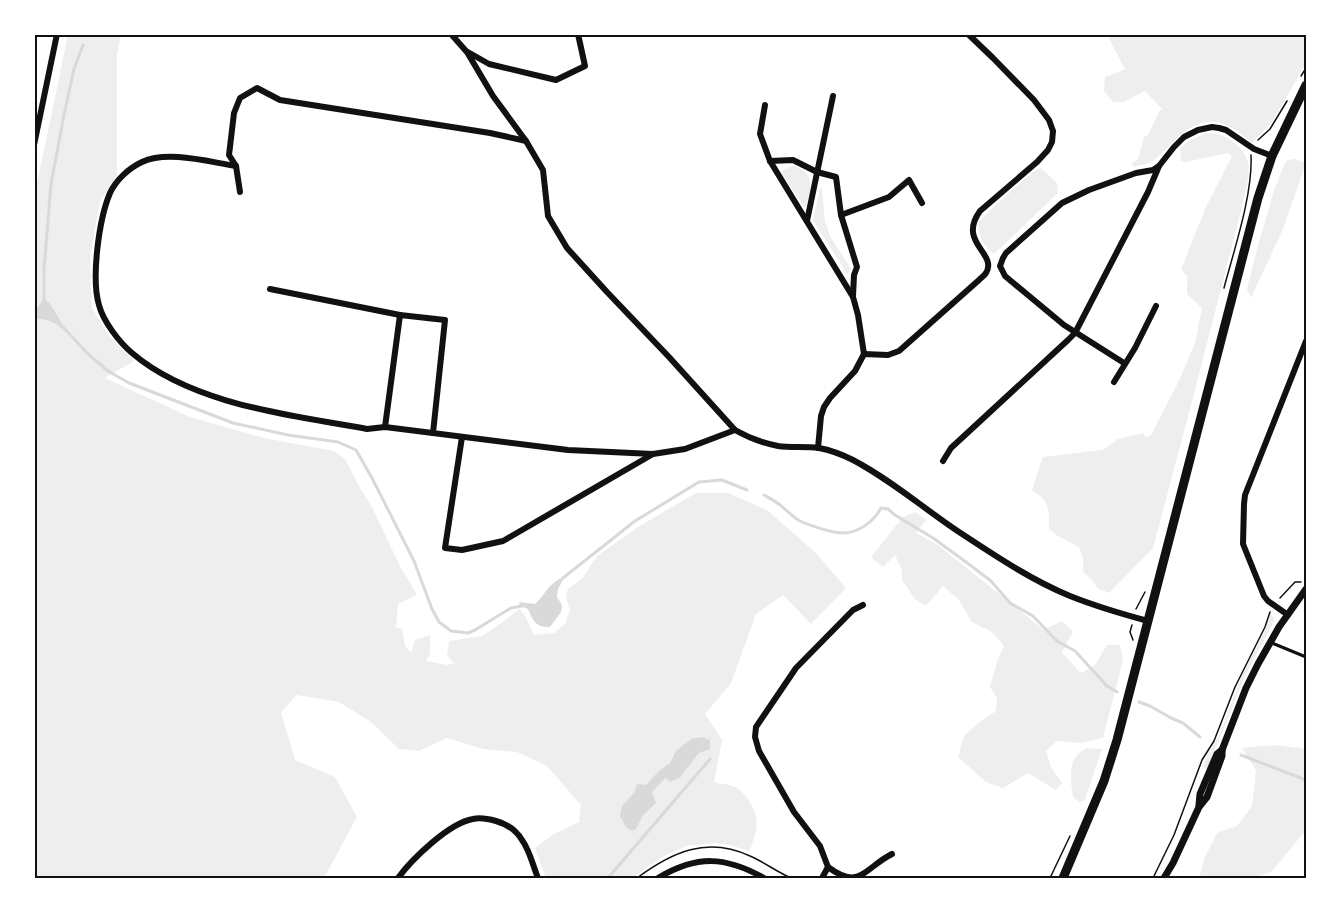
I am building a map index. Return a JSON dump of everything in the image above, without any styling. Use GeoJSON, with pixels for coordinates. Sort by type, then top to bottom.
{"type":"FeatureCollection","features":[{"type":"Feature","properties":{"kind":"main road"},"geometry":{"type":"LineString","coordinates":[[1063,879],[1104,781],[1117,740],[1258,198],[1272,156],[1304,81]]}},
{"type":"Feature","properties":{"kind":"street"},"geometry":{"type":"LineString","coordinates":[[34,145],[57,34]]}},
{"type":"Feature","properties":{"kind":"street"},"geometry":{"type":"LineString","coordinates":[[451,34],[466,51],[492,96],[526,141],[543,170],[548,216],[567,248],[735,430],[760,442],[780,446],[818,448],[851,459],[904,492],[1012,566],[1069,595],[1148,621]]}},
{"type":"Feature","properties":{"kind":"street"},"geometry":{"type":"LineString","coordinates":[[466,51],[489,64],[556,80],[585,66],[578,34]]}},
{"type":"Feature","properties":{"kind":"street"},"geometry":{"type":"LineString","coordinates":[[864,354],[888,355],[899,351],[979,280],[988,266],[972,232],[973,221],[980,212],[1042,157],[1052,142],[1053,131],[1049,120],[1034,100],[968,34]]}},
{"type":"Feature","properties":{"kind":"street"},"geometry":{"type":"LineString","coordinates":[[240,192],[236,166],[229,155],[234,113],[240,98],[257,88],[280,100],[490,133],[526,141]]}},
{"type":"Feature","properties":{"kind":"street"},"geometry":{"type":"LineString","coordinates":[[807,221],[833,96]]}},
{"type":"Feature","properties":{"kind":"street"},"geometry":{"type":"LineString","coordinates":[[765,105],[760,134],[770,161],[853,297],[858,315],[864,354],[855,371],[824,407],[818,448]]}},
{"type":"Feature","properties":{"kind":"street"},"geometry":{"type":"LineString","coordinates":[[943,461],[951,448],[1074,333],[1148,192],[1159,166],[1184,137],[1198,130],[1212,127],[1226,130],[1254,149],[1272,156]]}},
{"type":"Feature","properties":{"kind":"street"},"geometry":{"type":"LineString","coordinates":[[236,166],[192,159],[156,158],[131,168],[110,192],[103,215],[96,256],[96,290],[99,306],[112,330],[131,352],[158,372],[188,387],[245,407],[367,429],[385,427],[568,450],[653,454],[685,449],[735,430]]}},
{"type":"Feature","properties":{"kind":"street"},"geometry":{"type":"LineString","coordinates":[[770,161],[793,160],[817,172],[836,177],[841,215],[857,267],[854,275],[853,297]]}},
{"type":"Feature","properties":{"kind":"street"},"geometry":{"type":"LineString","coordinates":[[1124,363],[1074,333],[1005,276],[1000,266],[1006,253],[1062,202],[1089,190],[1136,173],[1153,170],[1159,166]]}},
{"type":"Feature","properties":{"kind":"street"},"geometry":{"type":"LineString","coordinates":[[841,215],[890,197],[909,180],[922,203]]}},
{"type":"Feature","properties":{"kind":"street"},"geometry":{"type":"LineString","coordinates":[[270,289],[400,315],[445,320],[434,433]]}},
{"type":"Feature","properties":{"kind":"street"},"geometry":{"type":"LineString","coordinates":[[1114,382],[1156,306]]}},
{"type":"Feature","properties":{"kind":"street"},"geometry":{"type":"LineString","coordinates":[[385,427],[400,315]]}},
{"type":"Feature","properties":{"kind":"street"},"geometry":{"type":"LineString","coordinates":[[1288,615],[1268,601],[1258,583],[1243,544],[1244,504],[1245,495],[1306,341]]}},
{"type":"Feature","properties":{"kind":"street"},"geometry":{"type":"LineString","coordinates":[[462,437],[445,548],[462,550],[503,541],[653,454]]}},
{"type":"Feature","properties":{"kind":"street"},"geometry":{"type":"LineString","coordinates":[[1164,879],[1199,807],[1200,794],[1217,754],[1222,750],[1246,688],[1304,586]]}},
{"type":"Feature","properties":{"kind":"street"},"geometry":{"type":"LineString","coordinates":[[862,605],[853,610],[796,668],[756,727],[755,737],[759,751],[794,812],[820,846],[828,867],[839,875],[854,878],[892,854]]}},
{"type":"Feature","properties":{"kind":"street"},"geometry":{"type":"LineString","coordinates":[[398,879],[418,856],[447,832],[473,819],[488,818],[505,824],[524,841],[538,879]]}},
{"type":"Feature","properties":{"kind":"street"},"geometry":{"type":"LineString","coordinates":[[658,879],[668,876],[680,866],[712,861],[742,867],[764,879]]}},
{"type":"Feature","properties":{"kind":"street"},"geometry":{"type":"LineString","coordinates":[[822,879],[828,867]]}},
{"type":"Feature","properties":{"kind":"lane"},"geometry":{"type":"LineString","coordinates":[[1271,642],[1306,657]]}},
{"type":"Feature","properties":{"kind":"path"},"geometry":{"type":"LineString","coordinates":[[1304,81],[1306,68]]}},
{"type":"Feature","properties":{"kind":"path"},"geometry":{"type":"LineString","coordinates":[[1256,144],[1270,129],[1289,98]]}},
{"type":"Feature","properties":{"kind":"path"},"geometry":{"type":"LineString","coordinates":[[1224,288],[1244,212],[1251,173],[1251,154]]}},
{"type":"Feature","properties":{"kind":"path"},"geometry":{"type":"LineString","coordinates":[[1278,600],[1295,582],[1304,586]]}},
{"type":"Feature","properties":{"kind":"path"},"geometry":{"type":"LineString","coordinates":[[1136,608],[1147,587]]}},
{"type":"Feature","properties":{"kind":"path"},"geometry":{"type":"LineString","coordinates":[[1153,879],[1174,836],[1202,760],[1214,741],[1235,687],[1271,612]]}},
{"type":"Feature","properties":{"kind":"path"},"geometry":{"type":"LineString","coordinates":[[1131,629],[1132,645]]}},
{"type":"Feature","properties":{"kind":"path"},"geometry":{"type":"LineString","coordinates":[[1050,879],[1069,837]]}},
{"type":"Feature","properties":{"kind":"shaded area"},"geometry":{"type":"Polygon","coordinates":[[[68,35],[121,35],[117,55],[117,176],[100,201],[90,257],[92,308],[109,336],[134,361],[105,378],[190,417],[264,438],[334,451],[345,459],[417,595],[398,604],[396,627],[402,629],[405,646],[411,653],[415,640],[430,635],[430,654],[426,661],[447,665],[454,663],[447,655],[449,641],[482,636],[519,609],[526,617],[534,635],[554,633],[565,624],[570,610],[566,597],[568,589],[582,579],[597,556],[638,527],[696,493],[728,493],[767,510],[816,553],[846,588],[811,624],[783,595],[756,614],[731,683],[705,714],[722,740],[714,782],[738,789],[747,798],[754,811],[757,824],[749,851],[716,843],[687,846],[664,856],[632,878],[546,878],[535,848],[554,834],[579,822],[581,805],[547,766],[517,752],[483,749],[447,738],[419,751],[399,749],[371,722],[339,702],[297,695],[281,712],[295,760],[335,777],[357,817],[324,878],[35,878],[34,198],[68,35]]]}},
{"type":"Feature","properties":{"kind":"shaded area"},"geometry":{"type":"Polygon","coordinates":[[[1107,35],[1306,35],[1306,63],[1272,122],[1252,143],[1224,124],[1200,123],[1184,132],[1156,159],[1133,167],[1132,163],[1138,159],[1144,137],[1148,135],[1162,109],[1145,91],[1124,102],[1113,102],[1104,91],[1105,77],[1125,69],[1107,35]]]}},
{"type":"Feature","properties":{"kind":"shaded area"},"geometry":{"type":"Polygon","coordinates":[[[1205,133],[1223,136],[1240,148],[1248,162],[1247,185],[1153,548],[1109,593],[1098,589],[1083,572],[1083,558],[1079,547],[1049,529],[1045,502],[1032,490],[1043,457],[1103,450],[1118,439],[1143,433],[1146,437],[1151,435],[1179,381],[1195,343],[1202,308],[1187,294],[1187,276],[1181,269],[1206,207],[1232,156],[1228,153],[1186,162],[1181,161],[1180,148],[1205,133]]]}},
{"type":"Feature","properties":{"kind":"shaded area"},"geometry":{"type":"Polygon","coordinates":[[[1295,159],[1306,163],[1283,229],[1251,298],[1247,289],[1274,191],[1285,163],[1295,159]]]}},
{"type":"Feature","properties":{"kind":"shaded area"},"geometry":{"type":"Polygon","coordinates":[[[793,166],[801,169],[809,177],[810,189],[805,208],[782,174],[783,170],[793,166]]]}},
{"type":"Feature","properties":{"kind":"shaded area"},"geometry":{"type":"Polygon","coordinates":[[[1041,168],[1057,183],[1058,193],[995,253],[992,253],[981,239],[979,221],[1014,188],[1041,168]]]}},
{"type":"Feature","properties":{"kind":"shaded area"},"geometry":{"type":"Polygon","coordinates":[[[820,188],[822,188],[825,221],[830,236],[851,269],[847,274],[813,220],[820,188]]]}},
{"type":"Feature","properties":{"kind":"shaded area"},"geometry":{"type":"Polygon","coordinates":[[[42,301],[49,302],[66,330],[49,321],[35,319],[35,308],[42,301]]]}},
{"type":"Feature","properties":{"kind":"shaded area"},"geometry":{"type":"Polygon","coordinates":[[[915,512],[926,520],[916,533],[938,545],[1044,630],[1062,621],[1073,631],[1062,653],[1081,673],[1095,665],[1107,645],[1120,645],[1123,660],[1103,738],[1081,743],[1057,741],[1046,751],[1051,767],[1062,783],[1056,790],[1028,773],[1003,788],[986,782],[958,757],[964,736],[996,711],[997,698],[990,687],[1004,646],[992,632],[972,622],[959,600],[943,586],[926,606],[915,599],[902,580],[902,570],[895,555],[883,567],[871,557],[903,517],[915,512]]]}},
{"type":"Feature","properties":{"kind":"shaded area"},"geometry":{"type":"Polygon","coordinates":[[[565,576],[558,589],[557,597],[562,605],[561,612],[550,627],[538,625],[528,609],[520,606],[519,602],[535,604],[551,586],[565,576]]]}},
{"type":"Feature","properties":{"kind":"shaded area"},"geometry":{"type":"Polygon","coordinates":[[[1271,614],[1274,619],[1273,623],[1245,676],[1207,769],[1203,767],[1207,756],[1219,736],[1242,676],[1271,614]]]}},
{"type":"Feature","properties":{"kind":"shaded area"},"geometry":{"type":"Polygon","coordinates":[[[702,737],[710,740],[710,749],[699,753],[679,778],[670,782],[665,778],[652,792],[656,803],[643,815],[636,829],[631,831],[620,816],[622,806],[634,793],[637,784],[646,785],[670,763],[676,751],[691,739],[702,737]]]}},
{"type":"Feature","properties":{"kind":"shaded area"},"geometry":{"type":"Polygon","coordinates":[[[1276,745],[1306,749],[1306,830],[1272,871],[1255,878],[1199,878],[1204,859],[1217,833],[1237,826],[1252,806],[1256,771],[1242,748],[1276,745]]]}},
{"type":"Feature","properties":{"kind":"shaded area"},"geometry":{"type":"Polygon","coordinates":[[[1087,748],[1102,749],[1085,800],[1079,802],[1073,797],[1071,769],[1076,757],[1087,748]]]}},
{"type":"Feature","properties":{"kind":"waterway"},"geometry":{"type":"LineString","coordinates":[[46,303],[44,301],[44,269],[51,184],[74,69],[83,45]]}},
{"type":"Feature","properties":{"kind":"waterway"},"geometry":{"type":"LineString","coordinates":[[64,328],[88,354],[108,371],[129,383],[233,423],[288,435],[338,442],[356,450],[414,561],[432,609],[439,622],[451,631],[468,633],[511,608],[522,606]]}},
{"type":"Feature","properties":{"kind":"waterway"},"geometry":{"type":"LineString","coordinates":[[563,578],[635,521],[699,482],[722,480],[747,490]]}},
{"type":"Feature","properties":{"kind":"waterway"},"geometry":{"type":"LineString","coordinates":[[764,495],[798,520],[838,533],[860,529],[870,522],[881,508],[888,509],[933,538],[991,581],[1010,603],[1033,616],[1057,641],[1075,651],[1107,686],[1117,692]]}},
{"type":"Feature","properties":{"kind":"waterway"},"geometry":{"type":"LineString","coordinates":[[1139,702],[1183,723],[1200,737]]}},
{"type":"Feature","properties":{"kind":"waterway"},"geometry":{"type":"LineString","coordinates":[[1241,755],[1306,780]]}},
{"type":"Feature","properties":{"kind":"waterway"},"geometry":{"type":"LineString","coordinates":[[608,878],[710,759]]}}]}
